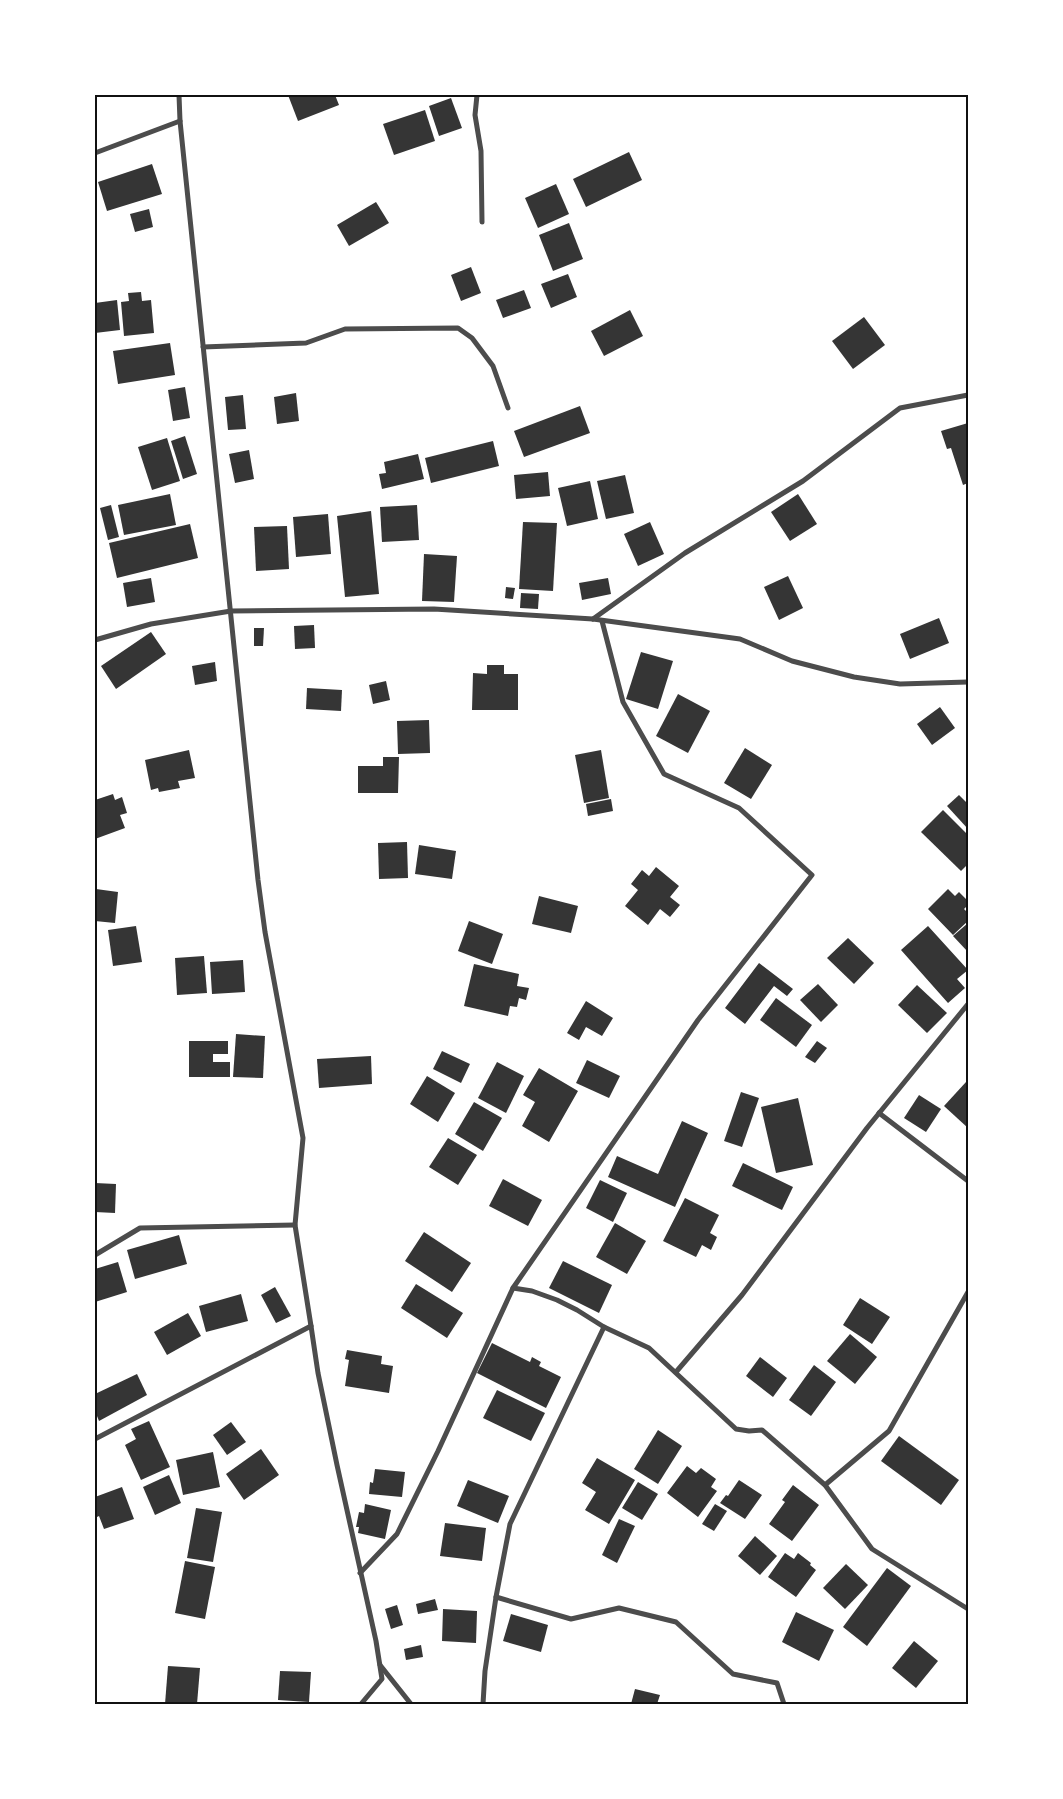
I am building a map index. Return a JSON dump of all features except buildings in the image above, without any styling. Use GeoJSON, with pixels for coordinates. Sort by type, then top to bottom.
{"type":"FeatureCollection","features":[{"type":"Feature","properties":{"kind":"street"},"geometry":{"type":"LineString","coordinates":[[179,95],[203,347],[264,923],[303,1138],[295,1225],[318,1373],[376,1642],[382,1679],[361,1704]]}},
{"type":"Feature","properties":{"kind":"street"},"geometry":{"type":"LineString","coordinates":[[477,95],[475,115],[481,151],[482,222]]}},
{"type":"Feature","properties":{"kind":"street"},"geometry":{"type":"LineString","coordinates":[[95,153],[180,121]]}},
{"type":"Feature","properties":{"kind":"street"},"geometry":{"type":"LineString","coordinates":[[203,347],[306,343],[345,329],[458,328],[472,338],[493,366],[508,408]]}},
{"type":"Feature","properties":{"kind":"street"},"geometry":{"type":"LineString","coordinates":[[594,620],[685,554],[803,481],[900,408],[968,395]]}},
{"type":"Feature","properties":{"kind":"street"},"geometry":{"type":"LineString","coordinates":[[95,640],[150,624],[231,610],[434,609],[594,620],[740,638],[792,661],[854,677],[900,684],[968,682]]}},
{"type":"Feature","properties":{"kind":"street"},"geometry":{"type":"LineString","coordinates":[[360,1573],[397,1534],[438,1451],[513,1288],[698,1020],[812,875],[739,808],[664,774],[623,702],[602,621]]}},
{"type":"Feature","properties":{"kind":"street"},"geometry":{"type":"LineString","coordinates":[[676,1372],[742,1295],[879,1113],[968,1004]]}},
{"type":"Feature","properties":{"kind":"street"},"geometry":{"type":"LineString","coordinates":[[879,1113],[968,1181]]}},
{"type":"Feature","properties":{"kind":"street"},"geometry":{"type":"LineString","coordinates":[[95,1254],[140,1228],[295,1225]]}},
{"type":"Feature","properties":{"kind":"street"},"geometry":{"type":"LineString","coordinates":[[513,1288],[532,1291],[557,1300],[604,1327],[649,1348],[736,1429],[749,1432],[762,1430],[825,1485],[872,1549],[968,1609]]}},
{"type":"Feature","properties":{"kind":"street"},"geometry":{"type":"LineString","coordinates":[[825,1485],[889,1430],[968,1292]]}},
{"type":"Feature","properties":{"kind":"street"},"geometry":{"type":"LineString","coordinates":[[95,1439],[311,1326]]}},
{"type":"Feature","properties":{"kind":"street"},"geometry":{"type":"LineString","coordinates":[[484,1704],[485,1671],[510,1524],[604,1327]]}},
{"type":"Feature","properties":{"kind":"street"},"geometry":{"type":"LineString","coordinates":[[496,1598],[571,1619],[619,1608],[676,1622],[733,1674],[778,1684],[784,1704]]}},
{"type":"Feature","properties":{"kind":"street"},"geometry":{"type":"LineString","coordinates":[[380,1665],[411,1704]]}}]}
